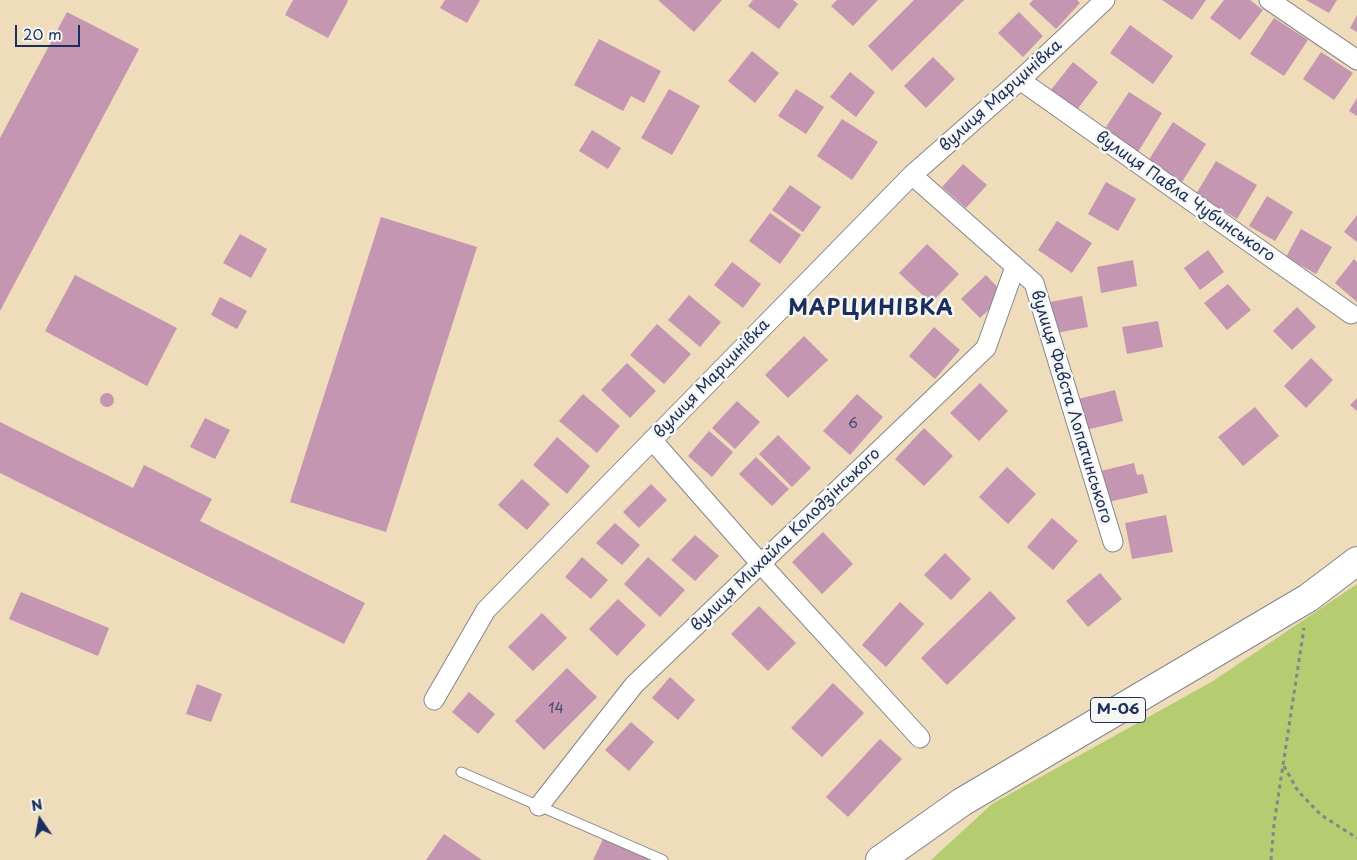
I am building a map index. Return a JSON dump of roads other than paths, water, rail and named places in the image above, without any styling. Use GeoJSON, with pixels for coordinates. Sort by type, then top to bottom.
{"type":"FeatureCollection","features":[{"type":"Feature","properties":{"kind":"highway","name":"М-06"},"geometry":{"type":"LineString","coordinates":[[880,860],[962,802],[1308,598],[1357,561]]}},
{"type":"Feature","properties":{"kind":"street","name":"вулиця Марцинівка"},"geometry":{"type":"LineString","coordinates":[[434,700],[486,610],[912,175],[1020,80],[1105,0]]}},
{"type":"Feature","properties":{"kind":"street"},"geometry":{"type":"LineString","coordinates":[[1269,0],[1357,60]]}},
{"type":"Feature","properties":{"kind":"street","name":"вулиця Павла Чубинського"},"geometry":{"type":"LineString","coordinates":[[1020,80],[1351,314]]}},
{"type":"Feature","properties":{"kind":"street","name":"вулиця Фавста Лопатинського"},"geometry":{"type":"LineString","coordinates":[[912,175],[1034,283],[1113,542]]}},
{"type":"Feature","properties":{"kind":"street","name":"вулиця Михайла Колодзінського"},"geometry":{"type":"LineString","coordinates":[[539,806],[634,685],[986,348],[1015,267]]}},
{"type":"Feature","properties":{"kind":"street"},"geometry":{"type":"LineString","coordinates":[[652,440],[761,564],[920,738]]}},
{"type":"Feature","properties":{"kind":"lane"},"geometry":{"type":"LineString","coordinates":[[461,772],[663,860]]}},
{"type":"Feature","properties":{"kind":"district","name":"МАРЦИНІВКА"},"geometry":{"type":"Point","coordinates":[871,309]}}]}
